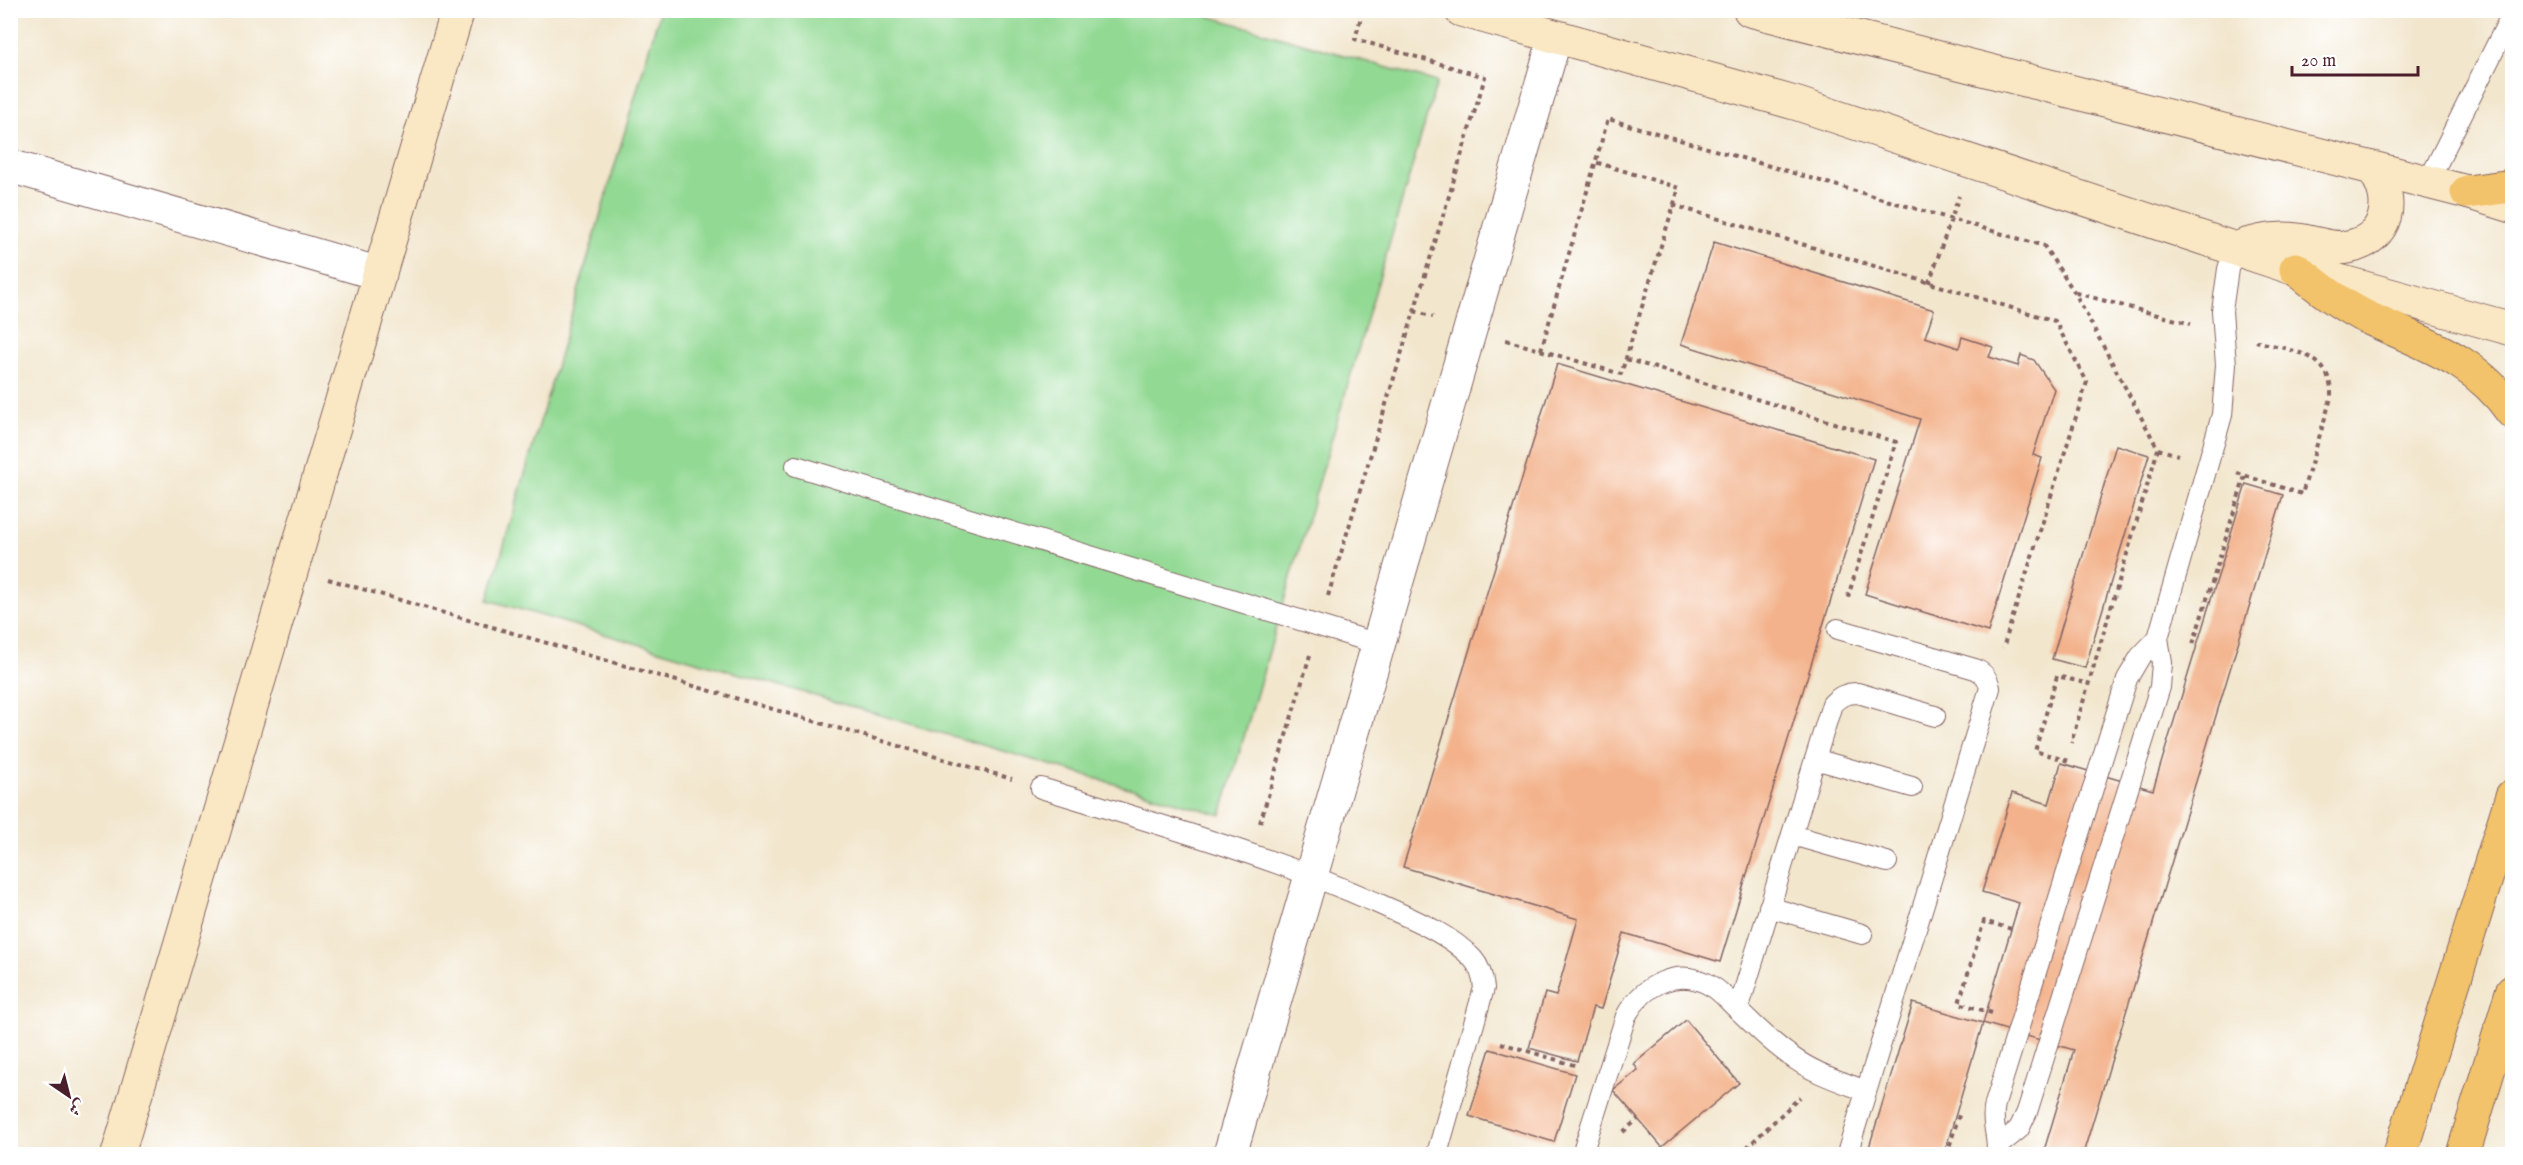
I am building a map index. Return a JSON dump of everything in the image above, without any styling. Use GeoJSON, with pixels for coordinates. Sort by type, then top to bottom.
{"type":"FeatureCollection","features":[{"type":"Feature","properties":{"kind":"main road"},"geometry":{"type":"LineString","coordinates":[[118,1155],[458,10]]}},
{"type":"Feature","properties":{"kind":"main road"},"geometry":{"type":"LineString","coordinates":[[1461,10],[1798,104],[2296,269],[2512,329]]}},
{"type":"Feature","properties":{"kind":"main road"},"geometry":{"type":"LineString","coordinates":[[1750,10],[2467,192],[2512,206]]}},
{"type":"Feature","properties":{"kind":"main road"},"geometry":{"type":"LineString","coordinates":[[2234,249],[2250,243],[2282,238],[2345,248],[2360,244],[2372,236],[2381,225],[2387,210],[2387,195],[2382,181],[2373,169]]}},
{"type":"Feature","properties":{"kind":"main road"},"geometry":{"type":"LineString","coordinates":[[2467,192],[2512,186]]}},
{"type":"Feature","properties":{"kind":"main road"},"geometry":{"type":"LineString","coordinates":[[2296,269],[2357,313],[2439,348],[2479,374],[2512,412]]}},
{"type":"Feature","properties":{"kind":"main road"},"geometry":{"type":"LineString","coordinates":[[2400,1155],[2512,796]]}},
{"type":"Feature","properties":{"kind":"main road"},"geometry":{"type":"LineString","coordinates":[[2463,1155],[2512,992]]}},
{"type":"Feature","properties":{"kind":"street"},"geometry":{"type":"LineString","coordinates":[[1232,1154],[1378,644],[1556,38]]}},
{"type":"Feature","properties":{"kind":"street"},"geometry":{"type":"LineString","coordinates":[[10,166],[380,274]]}},
{"type":"Feature","properties":{"kind":"lane"},"geometry":{"type":"LineString","coordinates":[[2428,183],[2512,14]]}},
{"type":"Feature","properties":{"kind":"lane"},"geometry":{"type":"LineString","coordinates":[[1997,1150],[2019,1129],[2028,1112],[2160,687],[2162,663],[2158,638],[2222,415],[2226,365],[2222,311],[2228,269],[2234,249]]}},
{"type":"Feature","properties":{"kind":"lane"},"geometry":{"type":"LineString","coordinates":[[796,466],[1378,644]]}},
{"type":"Feature","properties":{"kind":"lane"},"geometry":{"type":"LineString","coordinates":[[1838,629],[1975,669],[1989,680],[1990,688],[1847,1155]]}},
{"type":"Feature","properties":{"kind":"lane"},"geometry":{"type":"LineString","coordinates":[[1997,1150],[1992,1123],[1995,1104],[2124,687],[2140,657],[2158,638]]}},
{"type":"Feature","properties":{"kind":"lane"},"geometry":{"type":"LineString","coordinates":[[1738,1010],[1832,704],[1839,697],[1848,693],[1858,693],[1935,716]]}},
{"type":"Feature","properties":{"kind":"lane"},"geometry":{"type":"LineString","coordinates":[[1815,759],[1912,787]]}},
{"type":"Feature","properties":{"kind":"lane"},"geometry":{"type":"LineString","coordinates":[[1041,788],[1251,854],[1312,876],[1414,921],[1444,938],[1473,960],[1483,978],[1484,988],[1437,1155]]}},
{"type":"Feature","properties":{"kind":"lane"},"geometry":{"type":"LineString","coordinates":[[1792,835],[1887,862]]}},
{"type":"Feature","properties":{"kind":"lane"},"geometry":{"type":"LineString","coordinates":[[1769,907],[1862,934]]}},
{"type":"Feature","properties":{"kind":"lane"},"geometry":{"type":"LineString","coordinates":[[1582,1155],[1626,1016],[1634,1001],[1647,989],[1663,980],[1680,977],[1698,980],[1713,987],[1789,1056],[1824,1075],[1866,1091]]}},
{"type":"Feature","properties":{"kind":"path"},"geometry":{"type":"LineString","coordinates":[[1251,854],[1485,77],[1355,39],[1363,10]]}},
{"type":"Feature","properties":{"kind":"path"},"geometry":{"type":"LineString","coordinates":[[1541,350],[1608,119],[2044,246],[2075,293],[2158,449],[2062,771]]}},
{"type":"Feature","properties":{"kind":"path"},"geometry":{"type":"LineString","coordinates":[[1414,311],[1621,374],[1679,188],[1595,162]]}},
{"type":"Feature","properties":{"kind":"path"},"geometry":{"type":"LineString","coordinates":[[1929,283],[1971,162]]}},
{"type":"Feature","properties":{"kind":"path"},"geometry":{"type":"LineString","coordinates":[[1673,205],[2055,321],[2087,382],[1990,688]]}},
{"type":"Feature","properties":{"kind":"path"},"geometry":{"type":"LineString","coordinates":[[1626,359],[1896,442],[1838,629]]}},
{"type":"Feature","properties":{"kind":"path"},"geometry":{"type":"LineString","coordinates":[[293,568],[1041,788]]}},
{"type":"Feature","properties":{"kind":"path"},"geometry":{"type":"LineString","coordinates":[[2012,940],[2018,919]]}},
{"type":"Feature","properties":{"kind":"path"},"geometry":{"type":"LineString","coordinates":[[1986,1023],[1993,1002]]}},
{"type":"Feature","properties":{"kind":"path"},"geometry":{"type":"LineString","coordinates":[[1470,1034],[1606,1075]]}},
{"type":"Feature","properties":{"kind":"path"},"geometry":{"type":"LineString","coordinates":[[1740,1155],[1824,1075]]}},
{"type":"Feature","properties":{"kind":"path"},"geometry":{"type":"LineString","coordinates":[[1947,1155],[1960,1111]]}},
{"type":"Feature","properties":{"kind":"path"},"geometry":{"type":"LineString","coordinates":[[1749,1146],[1757,1155]]}},
{"type":"Feature","properties":{"kind":"green space"},"geometry":{"type":"Polygon","coordinates":[[[660,11],[1191,11],[1437,82],[1221,815],[488,600],[660,11]]]}},
{"type":"Feature","properties":{"kind":"building"},"geometry":{"type":"Polygon","coordinates":[[[1714,242],[1934,310],[1925,337],[1959,348],[1962,337],[1993,347],[1989,357],[2018,366],[2021,355],[2034,360],[2054,389],[2033,455],[2042,458],[1988,632],[1865,594],[1920,419],[1681,344],[1714,242]]]}},
{"type":"Feature","properties":{"kind":"building"},"geometry":{"type":"Polygon","coordinates":[[[1557,364],[1874,459],[1720,962],[1624,933],[1601,1009],[1593,1007],[1577,1061],[1529,1048],[1545,993],[1556,996],[1578,919],[1403,867],[1557,364]]]}},
{"type":"Feature","properties":{"kind":"building"},"geometry":{"type":"Polygon","coordinates":[[[2116,445],[2149,455],[2085,668],[2052,659],[2116,445]]]}},
{"type":"Feature","properties":{"kind":"building"},"geometry":{"type":"Polygon","coordinates":[[[2246,484],[2283,495],[2083,1154],[2043,1154],[2074,1050],[1983,1023],[2019,903],[1982,892],[2012,793],[2049,804],[2061,763],[2153,790],[2246,484]]]}},
{"type":"Feature","properties":{"kind":"building"},"geometry":{"type":"Polygon","coordinates":[[[1913,1003],[1983,1023],[1944,1154],[1867,1154],[1913,1003]]]}},
{"type":"Feature","properties":{"kind":"building"},"geometry":{"type":"Polygon","coordinates":[[[1686,1020],[1739,1083],[1662,1147],[1613,1090],[1638,1070],[1634,1064],[1686,1020]]]}},
{"type":"Feature","properties":{"kind":"building"},"geometry":{"type":"Polygon","coordinates":[[[1490,1049],[1575,1074],[1554,1142],[1469,1116],[1490,1049]]]}}]}
